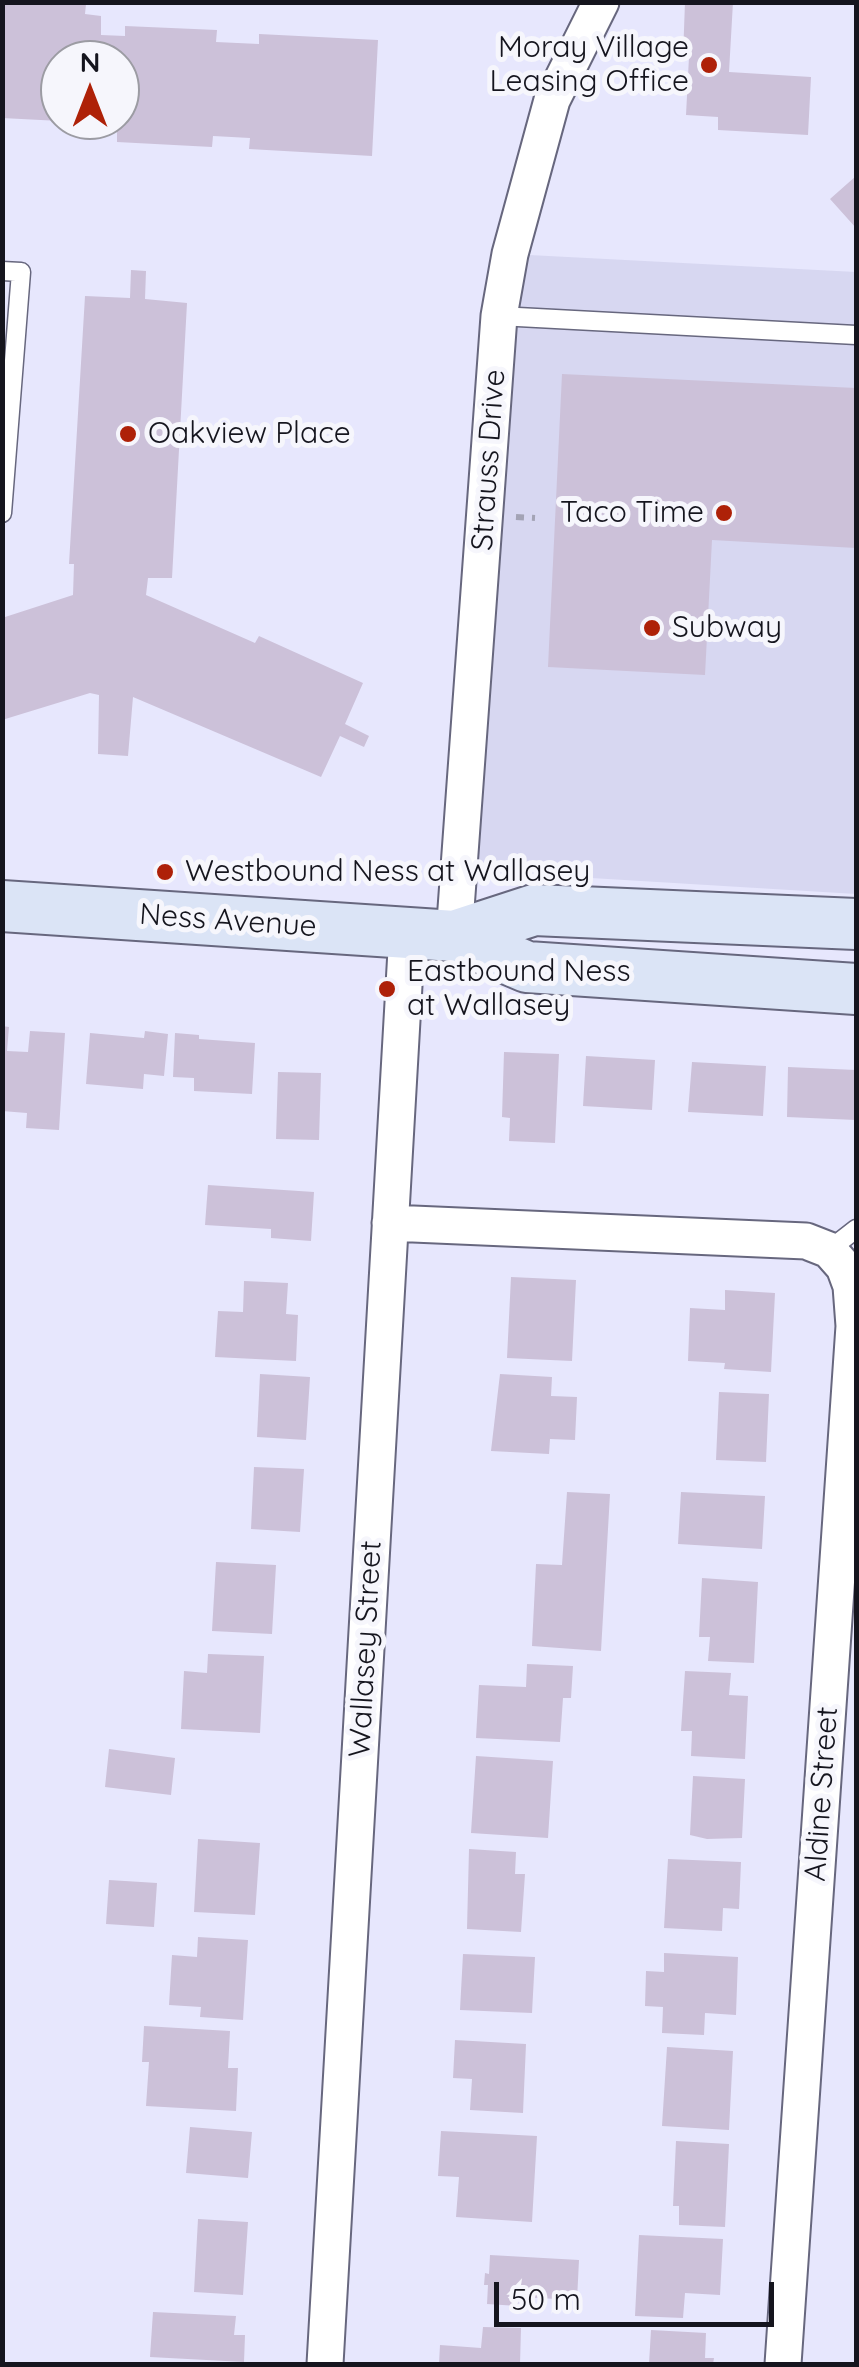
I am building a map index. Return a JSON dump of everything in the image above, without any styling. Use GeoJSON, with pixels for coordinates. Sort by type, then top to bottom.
{"type":"FeatureCollection","features":[{"type":"Feature","properties":{"kind":"main road","name":"Ness Avenue"},"geometry":{"type":"LineString","coordinates":[[2,906],[430,934],[526,967],[856,988]]}},
{"type":"Feature","properties":{"kind":"main road","name":"Ness Avenue"},"geometry":{"type":"LineString","coordinates":[[430,934],[534,910],[856,924]]}},
{"type":"Feature","properties":{"kind":"street","name":"Strauss Drive"},"geometry":{"type":"LineString","coordinates":[[430,934],[499,316],[510,254],[552,100],[601,2]]}},
{"type":"Feature","properties":{"kind":"street","name":"Wallasey Street"},"geometry":{"type":"LineString","coordinates":[[325,2364],[390,1223],[430,934]]}},
{"type":"Feature","properties":{"kind":"street","name":"Aldine Street"},"geometry":{"type":"LineString","coordinates":[[390,1223],[843,1240],[854,1326],[782,2364]]}},
{"type":"Feature","properties":{"kind":"lane"},"geometry":{"type":"LineString","coordinates":[[2,271],[22,272],[2,513]]}},
{"type":"Feature","properties":{"kind":"lane"},"geometry":{"type":"LineString","coordinates":[[499,316],[856,335]]}},
{"type":"Feature","properties":{"kind":"shaded area"},"geometry":{"type":"Polygon","coordinates":[[[510,254],[856,272],[856,894],[459,870],[510,254]]]}},
{"type":"Feature","properties":{"kind":"building"},"geometry":{"type":"Polygon","coordinates":[[[2,2],[86,4],[85,14],[101,16],[101,35],[125,36],[125,26],[217,30],[216,42],[259,44],[259,34],[378,40],[372,156],[249,149],[250,138],[213,136],[212,147],[117,142],[140,140],[140,40],[40,40],[40,120],[2,118],[2,2]]]}},
{"type":"Feature","properties":{"kind":"building","name":"Moray Village Leasing Office"},"geometry":{"type":"Polygon","coordinates":[[[685,2],[733,2],[729,72],[811,77],[808,135],[718,130],[718,117],[686,115],[689,57],[683,57],[685,2]]]}},
{"type":"Feature","properties":{"kind":"building"},"geometry":{"type":"Polygon","coordinates":[[[856,176],[856,228],[830,199],[856,176]]]}},
{"type":"Feature","properties":{"kind":"building","name":"Oakview Place"},"geometry":{"type":"Polygon","coordinates":[[[131,270],[146,271],[145,299],[187,303],[172,578],[148,578],[146,595],[255,643],[259,636],[363,683],[345,724],[369,736],[364,747],[340,736],[321,777],[133,697],[128,756],[98,754],[99,695],[90,693],[2,720],[2,618],[73,595],[74,564],[69,564],[85,296],[130,298],[131,270]]]}},
{"type":"Feature","properties":{"kind":"building"},"geometry":{"type":"Polygon","coordinates":[[[562,374],[856,388],[856,548],[712,540],[705,675],[548,667],[562,374]]]}},
{"type":"Feature","properties":{"kind":"building"},"geometry":{"type":"Polygon","coordinates":[[[2,1026],[9,1027],[7,1051],[28,1052],[30,1031],[65,1033],[59,1130],[26,1128],[27,1113],[2,1111],[2,1026]]]}},
{"type":"Feature","properties":{"kind":"building"},"geometry":{"type":"Polygon","coordinates":[[[145,1031],[168,1034],[164,1076],[144,1074],[143,1089],[86,1084],[90,1033],[144,1038],[145,1031]]]}},
{"type":"Feature","properties":{"kind":"building"},"geometry":{"type":"Polygon","coordinates":[[[175,1033],[255,1043],[252,1094],[194,1091],[194,1078],[173,1077],[175,1033]]]}},
{"type":"Feature","properties":{"kind":"building"},"geometry":{"type":"Polygon","coordinates":[[[504,1052],[559,1054],[555,1143],[509,1141],[510,1118],[502,1117],[504,1052]]]}},
{"type":"Feature","properties":{"kind":"building"},"geometry":{"type":"Polygon","coordinates":[[[586,1056],[655,1060],[652,1110],[583,1106],[586,1056]]]}},
{"type":"Feature","properties":{"kind":"building"},"geometry":{"type":"Polygon","coordinates":[[[692,1062],[766,1066],[763,1116],[688,1112],[692,1062]]]}},
{"type":"Feature","properties":{"kind":"building"},"geometry":{"type":"Polygon","coordinates":[[[788,1067],[856,1070],[856,1120],[787,1117],[788,1067]]]}},
{"type":"Feature","properties":{"kind":"building"},"geometry":{"type":"Polygon","coordinates":[[[278,1072],[321,1073],[319,1140],[276,1139],[278,1072]]]}},
{"type":"Feature","properties":{"kind":"building"},"geometry":{"type":"Polygon","coordinates":[[[208,1185],[314,1192],[311,1241],[271,1238],[271,1229],[205,1225],[208,1185]]]}},
{"type":"Feature","properties":{"kind":"building"},"geometry":{"type":"Polygon","coordinates":[[[511,1277],[576,1280],[572,1361],[507,1358],[511,1277]]]}},
{"type":"Feature","properties":{"kind":"building"},"geometry":{"type":"Polygon","coordinates":[[[244,1281],[288,1283],[286,1314],[298,1315],[296,1361],[215,1357],[218,1311],[243,1312],[244,1281]]]}},
{"type":"Feature","properties":{"kind":"building"},"geometry":{"type":"Polygon","coordinates":[[[725,1290],[775,1293],[771,1372],[724,1369],[725,1363],[688,1361],[690,1308],[725,1310],[725,1290]]]}},
{"type":"Feature","properties":{"kind":"building"},"geometry":{"type":"Polygon","coordinates":[[[260,1374],[310,1377],[306,1440],[257,1437],[260,1374]]]}},
{"type":"Feature","properties":{"kind":"building"},"geometry":{"type":"Polygon","coordinates":[[[500,1374],[552,1377],[551,1396],[577,1397],[575,1440],[550,1439],[549,1454],[491,1451],[500,1374]]]}},
{"type":"Feature","properties":{"kind":"building"},"geometry":{"type":"Polygon","coordinates":[[[719,1392],[769,1394],[766,1462],[716,1460],[719,1392]]]}},
{"type":"Feature","properties":{"kind":"building"},"geometry":{"type":"Polygon","coordinates":[[[254,1467],[304,1469],[300,1532],[251,1529],[254,1467]]]}},
{"type":"Feature","properties":{"kind":"building"},"geometry":{"type":"Polygon","coordinates":[[[567,1492],[610,1494],[601,1651],[532,1646],[536,1564],[562,1565],[567,1492]]]}},
{"type":"Feature","properties":{"kind":"building"},"geometry":{"type":"Polygon","coordinates":[[[681,1492],[765,1496],[762,1549],[678,1544],[681,1492]]]}},
{"type":"Feature","properties":{"kind":"building"},"geometry":{"type":"Polygon","coordinates":[[[216,1562],[276,1565],[272,1634],[212,1631],[216,1562]]]}},
{"type":"Feature","properties":{"kind":"building"},"geometry":{"type":"Polygon","coordinates":[[[702,1578],[758,1582],[754,1663],[708,1661],[710,1637],[699,1637],[702,1578]]]}},
{"type":"Feature","properties":{"kind":"building"},"geometry":{"type":"Polygon","coordinates":[[[208,1654],[264,1656],[260,1733],[181,1729],[184,1671],[207,1673],[208,1654]]]}},
{"type":"Feature","properties":{"kind":"building"},"geometry":{"type":"Polygon","coordinates":[[[527,1664],[573,1666],[571,1698],[563,1698],[560,1742],[476,1738],[479,1685],[526,1687],[527,1664]]]}},
{"type":"Feature","properties":{"kind":"building"},"geometry":{"type":"Polygon","coordinates":[[[685,1671],[731,1673],[729,1695],[748,1696],[745,1759],[691,1756],[692,1731],[681,1731],[685,1671]]]}},
{"type":"Feature","properties":{"kind":"building"},"geometry":{"type":"Polygon","coordinates":[[[109,1749],[175,1758],[171,1795],[105,1787],[109,1749]]]}},
{"type":"Feature","properties":{"kind":"building"},"geometry":{"type":"Polygon","coordinates":[[[476,1756],[553,1761],[548,1838],[471,1833],[476,1756]]]}},
{"type":"Feature","properties":{"kind":"building"},"geometry":{"type":"Polygon","coordinates":[[[693,1776],[745,1779],[742,1838],[707,1839],[690,1835],[693,1776]]]}},
{"type":"Feature","properties":{"kind":"building"},"geometry":{"type":"Polygon","coordinates":[[[198,1839],[260,1843],[255,1915],[194,1912],[198,1839]]]}},
{"type":"Feature","properties":{"kind":"building"},"geometry":{"type":"Polygon","coordinates":[[[469,1849],[516,1852],[515,1874],[525,1874],[521,1932],[467,1929],[469,1849]]]}},
{"type":"Feature","properties":{"kind":"building"},"geometry":{"type":"Polygon","coordinates":[[[668,1859],[741,1862],[739,1909],[723,1908],[722,1931],[664,1928],[668,1859]]]}},
{"type":"Feature","properties":{"kind":"building"},"geometry":{"type":"Polygon","coordinates":[[[109,1880],[157,1883],[154,1927],[106,1924],[109,1880]]]}},
{"type":"Feature","properties":{"kind":"building"},"geometry":{"type":"Polygon","coordinates":[[[198,1937],[248,1940],[243,2020],[200,2017],[201,2007],[169,2005],[172,1955],[197,1957],[198,1937]]]}},
{"type":"Feature","properties":{"kind":"building"},"geometry":{"type":"Polygon","coordinates":[[[664,1953],[738,1957],[736,2015],[705,2013],[704,2035],[662,2033],[663,2007],[645,2006],[646,1971],[664,1972],[664,1953]]]}},
{"type":"Feature","properties":{"kind":"building"},"geometry":{"type":"Polygon","coordinates":[[[463,1954],[535,1957],[532,2013],[460,2010],[463,1954]]]}},
{"type":"Feature","properties":{"kind":"building"},"geometry":{"type":"Polygon","coordinates":[[[144,2026],[230,2031],[228,2068],[238,2068],[236,2111],[146,2106],[149,2062],[142,2062],[144,2026]]]}},
{"type":"Feature","properties":{"kind":"building"},"geometry":{"type":"Polygon","coordinates":[[[455,2040],[526,2044],[523,2113],[470,2110],[472,2079],[453,2078],[455,2040]]]}},
{"type":"Feature","properties":{"kind":"building"},"geometry":{"type":"Polygon","coordinates":[[[667,2047],[733,2051],[729,2130],[662,2126],[667,2047]]]}},
{"type":"Feature","properties":{"kind":"building"},"geometry":{"type":"Polygon","coordinates":[[[190,2127],[252,2132],[248,2178],[186,2173],[190,2127]]]}},
{"type":"Feature","properties":{"kind":"building"},"geometry":{"type":"Polygon","coordinates":[[[441,2131],[537,2136],[532,2222],[456,2217],[459,2177],[438,2176],[441,2131]]]}},
{"type":"Feature","properties":{"kind":"building"},"geometry":{"type":"Polygon","coordinates":[[[676,2141],[729,2144],[725,2227],[679,2225],[679,2206],[673,2206],[676,2141]]]}},
{"type":"Feature","properties":{"kind":"building"},"geometry":{"type":"Polygon","coordinates":[[[198,2219],[248,2222],[243,2295],[194,2292],[198,2219]]]}},
{"type":"Feature","properties":{"kind":"building"},"geometry":{"type":"Polygon","coordinates":[[[639,2235],[723,2239],[720,2295],[685,2293],[683,2318],[635,2316],[639,2235]]]}},
{"type":"Feature","properties":{"kind":"building"},"geometry":{"type":"Polygon","coordinates":[[[490,2255],[579,2260],[577,2300],[519,2297],[518,2306],[487,2304],[488,2285],[484,2285],[490,2255]]]}},
{"type":"Feature","properties":{"kind":"building"},"geometry":{"type":"Polygon","coordinates":[[[153,2312],[236,2316],[234,2335],[245,2335],[244,2362],[150,2357],[153,2312]]]}},
{"type":"Feature","properties":{"kind":"building"},"geometry":{"type":"Polygon","coordinates":[[[483,2327],[521,2328],[520,2364],[439,2364],[440,2345],[481,2348],[483,2327]]]}},
{"type":"Feature","properties":{"kind":"building"},"geometry":{"type":"Polygon","coordinates":[[[651,2330],[706,2333],[705,2358],[714,2358],[713,2364],[649,2364],[651,2330]]]}},
{"type":"Feature","properties":{"kind":"place","name":"Moray Village Leasing Office"},"geometry":{"type":"Point","coordinates":[709,65]}},
{"type":"Feature","properties":{"kind":"place","name":"Oakview Place"},"geometry":{"type":"Point","coordinates":[128,434]}},
{"type":"Feature","properties":{"kind":"place","name":"Taco Time"},"geometry":{"type":"Point","coordinates":[724,513]}},
{"type":"Feature","properties":{"kind":"place","name":"Subway"},"geometry":{"type":"Point","coordinates":[652,628]}},
{"type":"Feature","properties":{"kind":"place","name":"Westbound Ness at Wallasey"},"geometry":{"type":"Point","coordinates":[165,872]}},
{"type":"Feature","properties":{"kind":"place","name":"Eastbound Ness at Wallasey"},"geometry":{"type":"Point","coordinates":[387,989]}}]}
